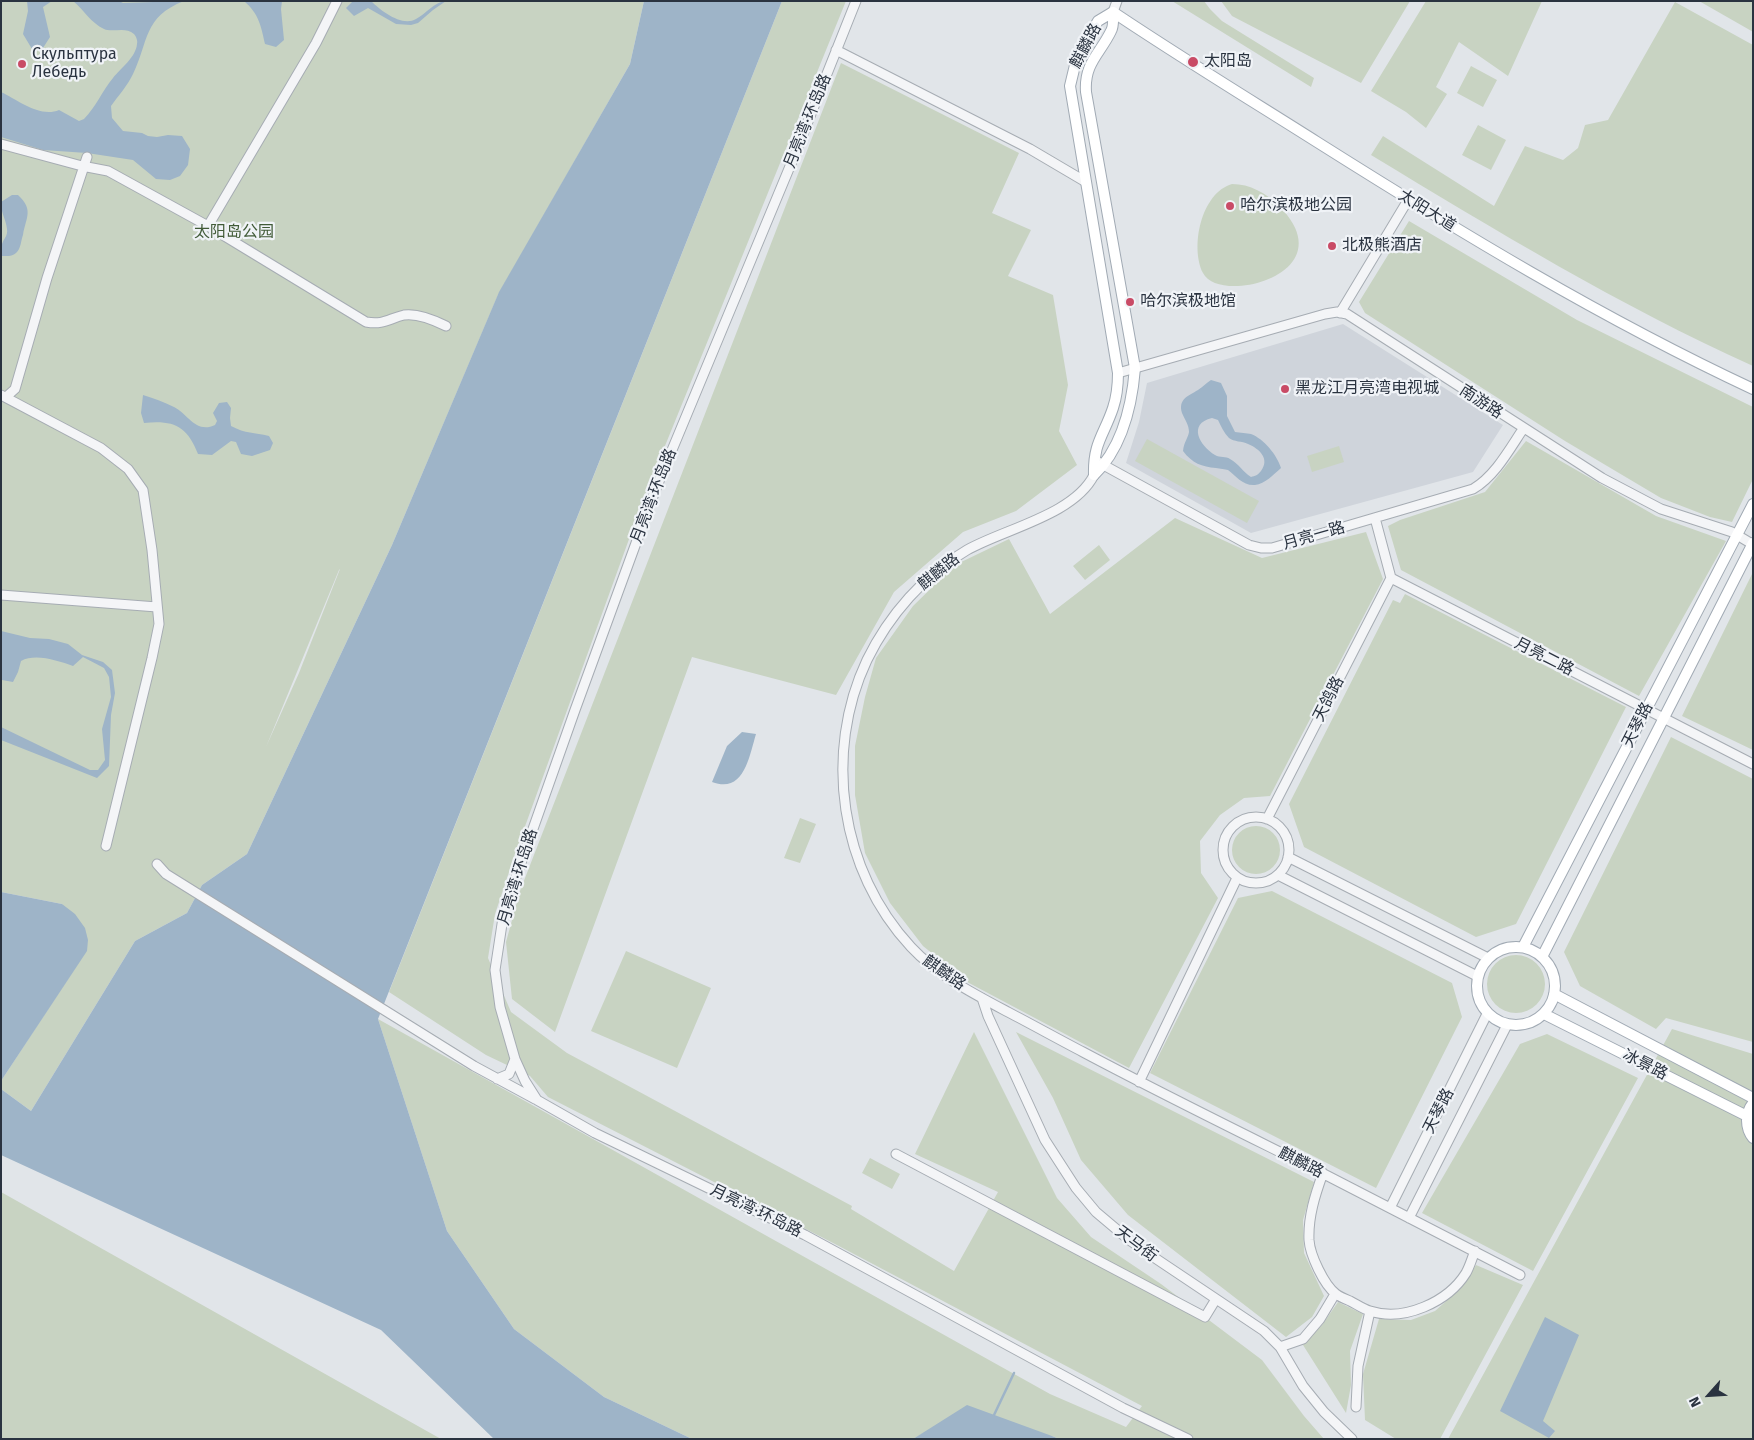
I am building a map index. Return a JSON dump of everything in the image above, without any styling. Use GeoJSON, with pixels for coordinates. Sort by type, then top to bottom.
{"type":"FeatureCollection","features":[{"type":"Feature","properties":{"kind":"main road","name":"麒麟路"},"geometry":{"type":"LineString","coordinates":[[1094,475],[1094,459],[1098,440],[1114,405],[1118,388],[1118,373],[1070,86],[1076,61],[1098,21],[1115,6]]}},
{"type":"Feature","properties":{"kind":"main road","name":"麒麟路"},"geometry":{"type":"LineString","coordinates":[[1094,475],[1104,466],[1114,449],[1124,424],[1133,390],[1135,368],[1086,92],[1086,75],[1112,30],[1115,6]]}},
{"type":"Feature","properties":{"kind":"main road","name":"太阳大道"},"geometry":{"type":"LineString","coordinates":[[1115,6],[1408,200],[1502,257],[1636,332],[1753,389]]}},
{"type":"Feature","properties":{"kind":"main road","name":"天琴路"},"geometry":{"type":"LineString","coordinates":[[1523,947],[1753,504]]}},
{"type":"Feature","properties":{"kind":"main road","name":"天琴路"},"geometry":{"type":"LineString","coordinates":[[1542,957],[1752,544]]}},
{"type":"Feature","properties":{"kind":"main road"},"geometry":{"type":"LineString","coordinates":[[1510,947],[1523,947],[1542,957],[1550,967],[1555,980],[1551,1004],[1544,1014],[1533,1022],[1521,1026],[1507,1025],[1496,1021],[1487,1014],[1480,1003],[1476,990],[1477,976],[1481,966],[1488,958],[1498,950],[1510,947]]}},
{"type":"Feature","properties":{"kind":"main road","name":"冰景路"},"geometry":{"type":"LineString","coordinates":[[1554,994],[1753,1098]]}},
{"type":"Feature","properties":{"kind":"main road","name":"冰景路"},"geometry":{"type":"LineString","coordinates":[[1544,1014],[1747,1116]]}},
{"type":"Feature","properties":{"kind":"main road"},"geometry":{"type":"LineString","coordinates":[[1753,1103],[1747,1116],[1747,1125],[1753,1138]]}},
{"type":"Feature","properties":{"kind":"street"},"geometry":{"type":"LineString","coordinates":[[208,226],[316,43],[336,1]]}},
{"type":"Feature","properties":{"kind":"street","name":"月亮湾·环岛路"},"geometry":{"type":"LineString","coordinates":[[856,1],[655,491],[578,701],[504,911],[495,970],[500,1007],[515,1060],[537,1100],[595,1134],[805,1235],[1123,1408],[1188,1439]]}},
{"type":"Feature","properties":{"kind":"street"},"geometry":{"type":"LineString","coordinates":[[836,50],[1030,149],[1086,182]]}},
{"type":"Feature","properties":{"kind":"street"},"geometry":{"type":"LineString","coordinates":[[1,144],[82,166],[108,171],[208,226],[366,322],[379,324],[406,315],[430,318],[446,326]]}},
{"type":"Feature","properties":{"kind":"street"},"geometry":{"type":"LineString","coordinates":[[87,156],[82,166],[47,278],[15,389],[4,396],[101,448],[128,469],[143,490],[152,550],[158,624],[152,658],[106,846]]}},
{"type":"Feature","properties":{"kind":"street"},"geometry":{"type":"LineString","coordinates":[[1118,373],[1325,314],[1340,313],[1408,200]]}},
{"type":"Feature","properties":{"kind":"street","name":"南游路"},"geometry":{"type":"LineString","coordinates":[[1340,313],[1347,314],[1523,429],[1602,478],[1661,509],[1737,535],[1752,544]]}},
{"type":"Feature","properties":{"kind":"street","name":"月亮一路"},"geometry":{"type":"LineString","coordinates":[[1094,459],[1249,545],[1272,548],[1464,492],[1482,484],[1490,476],[1523,429]]}},
{"type":"Feature","properties":{"kind":"street","name":"麒麟路"},"geometry":{"type":"LineString","coordinates":[[1094,475],[1088,484],[1055,510],[1035,521],[998,535],[965,552],[929,578],[914,592],[881,634],[855,692],[849,719],[842,772],[845,811],[854,849],[871,890],[910,947],[935,970],[982,998],[1139,1082],[1322,1173],[1520,1275]]}},
{"type":"Feature","properties":{"kind":"street"},"geometry":{"type":"LineString","coordinates":[[1375,518],[1392,578]]}},
{"type":"Feature","properties":{"kind":"street","name":"月亮二路"},"geometry":{"type":"LineString","coordinates":[[1392,578],[1753,764]]}},
{"type":"Feature","properties":{"kind":"street","name":"天鸽路"},"geometry":{"type":"LineString","coordinates":[[1267,819],[1392,578]]}},
{"type":"Feature","properties":{"kind":"street"},"geometry":{"type":"LineString","coordinates":[[1,595],[157,608]]}},
{"type":"Feature","properties":{"kind":"street"},"geometry":{"type":"LineString","coordinates":[[1257,817],[1276,823],[1287,838],[1288,856],[1285,866],[1278,875],[1269,881],[1247,882],[1237,878],[1229,870],[1224,861],[1222,850],[1229,830],[1241,820],[1257,817]]}},
{"type":"Feature","properties":{"kind":"street"},"geometry":{"type":"LineString","coordinates":[[1288,856],[1488,958]]}},
{"type":"Feature","properties":{"kind":"street"},"geometry":{"type":"LineString","coordinates":[[157,864],[166,874],[474,1066],[537,1100]]}},
{"type":"Feature","properties":{"kind":"street"},"geometry":{"type":"LineString","coordinates":[[1278,875],[1477,976]]}},
{"type":"Feature","properties":{"kind":"street"},"geometry":{"type":"LineString","coordinates":[[1139,1082],[1237,878]]}},
{"type":"Feature","properties":{"kind":"street","name":"天马街"},"geometry":{"type":"LineString","coordinates":[[982,998],[988,1016],[1045,1140],[1076,1188],[1096,1212],[1128,1239],[1264,1331],[1280,1348],[1303,1386],[1324,1412],[1352,1439]]}},
{"type":"Feature","properties":{"kind":"street","name":"天琴路"},"geometry":{"type":"LineString","coordinates":[[1390,1208],[1487,1014]]}},
{"type":"Feature","properties":{"kind":"street","name":"天琴路"},"geometry":{"type":"LineString","coordinates":[[1409,1218],[1507,1025]]}},
{"type":"Feature","properties":{"kind":"street"},"geometry":{"type":"LineString","coordinates":[[497,1079],[509,1074],[515,1060]]}},
{"type":"Feature","properties":{"kind":"street"},"geometry":{"type":"LineString","coordinates":[[896,1154],[1205,1317],[1216,1299]]}},
{"type":"Feature","properties":{"kind":"street"},"geometry":{"type":"LineString","coordinates":[[1322,1173],[1314,1200],[1309,1241],[1313,1258],[1335,1294],[1370,1311],[1392,1314],[1413,1312],[1435,1302],[1453,1287],[1466,1273],[1475,1251]]}},
{"type":"Feature","properties":{"kind":"street"},"geometry":{"type":"LineString","coordinates":[[1280,1348],[1303,1339],[1320,1319],[1335,1294]]}},
{"type":"Feature","properties":{"kind":"street"},"geometry":{"type":"LineString","coordinates":[[1356,1407],[1358,1366],[1370,1311]]}},
{"type":"Feature","properties":{"kind":"shaded area"},"geometry":{"type":"Polygon","coordinates":[[[1343,324],[1503,425],[1473,472],[1251,533],[1126,463],[1139,422],[1147,383],[1343,324]]]}},
{"type":"Feature","properties":{"kind":"green space","name":"太阳岛公园"},"geometry":{"type":"Polygon","coordinates":[[[1,1],[644,1],[630,64],[498,295],[392,545],[247,854],[202,885],[187,913],[135,941],[31,1111],[1,1089],[1,1081],[86,951],[62,904],[1,892],[1,1]],[[340,569],[266,747],[299,673],[340,569]]]}},
{"type":"Feature","properties":{"kind":"green space"},"geometry":{"type":"Polygon","coordinates":[[[782,1],[846,1],[645,495],[515,854],[495,914],[488,958],[511,1012],[567,1053],[852,1206],[851,1209],[954,1271],[998,1192],[915,1154],[974,1032],[1057,1198],[1091,1237],[1161,1284],[1262,1360],[1304,1416],[1324,1439],[1059,1439],[1052,1436],[933,1428],[913,1439],[692,1439],[604,1397],[514,1329],[447,1231],[378,1019],[1050,1394],[1126,1427],[1142,1406],[835,1244],[548,1097],[530,1076],[486,1055],[389,992],[782,1]]]}},
{"type":"Feature","properties":{"kind":"green space"},"geometry":{"type":"Polygon","coordinates":[[[1172,1],[1204,1],[1222,21],[1314,78],[1311,87],[1172,1]]]}},
{"type":"Feature","properties":{"kind":"green space"},"geometry":{"type":"Polygon","coordinates":[[[1221,1],[1410,1],[1361,83],[1232,16],[1221,1]]]}},
{"type":"Feature","properties":{"kind":"green space"},"geometry":{"type":"Polygon","coordinates":[[[1426,1],[1542,1],[1508,76],[1459,42],[1436,87],[1447,94],[1426,128],[1406,112],[1371,91],[1426,1]]]}},
{"type":"Feature","properties":{"kind":"green space"},"geometry":{"type":"Polygon","coordinates":[[[1699,1],[1753,1],[1753,32],[1748,29],[1699,1]]]}},
{"type":"Feature","properties":{"kind":"green space"},"geometry":{"type":"Polygon","coordinates":[[[1675,2],[1753,45],[1753,366],[1703,343],[1606,293],[1511,239],[1371,155],[1383,136],[1494,206],[1525,146],[1563,160],[1578,148],[1585,125],[1608,120],[1675,2]]]}},
{"type":"Feature","properties":{"kind":"green space"},"geometry":{"type":"Polygon","coordinates":[[[841,63],[1019,153],[992,213],[1031,230],[1008,276],[1053,295],[1068,385],[1059,431],[1077,465],[1016,511],[963,532],[894,592],[836,695],[692,657],[555,1032],[512,999],[506,942],[520,891],[841,63]]]}},
{"type":"Feature","properties":{"kind":"green space"},"geometry":{"type":"Polygon","coordinates":[[[1471,66],[1497,80],[1483,107],[1457,93],[1471,66]]]}},
{"type":"Feature","properties":{"kind":"green space"},"geometry":{"type":"Polygon","coordinates":[[[1478,125],[1506,140],[1491,170],[1462,155],[1478,125]]]}},
{"type":"Feature","properties":{"kind":"green space","name":"哈尔滨极地馆"},"geometry":{"type":"Polygon","coordinates":[[[1232,184],[1239,184],[1257,190],[1279,206],[1296,230],[1298,250],[1289,266],[1272,277],[1252,284],[1231,286],[1214,282],[1203,273],[1199,262],[1198,236],[1206,209],[1213,198],[1221,189],[1232,184]]]}},
{"type":"Feature","properties":{"kind":"green space"},"geometry":{"type":"Polygon","coordinates":[[[1409,221],[1577,320],[1753,407],[1753,479],[1732,522],[1710,517],[1661,498],[1565,441],[1365,313],[1359,302],[1409,221]]]}},
{"type":"Feature","properties":{"kind":"green space"},"geometry":{"type":"Polygon","coordinates":[[[1147,439],[1259,501],[1247,523],[1135,461],[1147,439]]]}},
{"type":"Feature","properties":{"kind":"green space"},"geometry":{"type":"Polygon","coordinates":[[[1526,441],[1656,516],[1726,541],[1639,696],[1401,570],[1388,526],[1400,520],[1485,492],[1526,441]]]}},
{"type":"Feature","properties":{"kind":"green space"},"geometry":{"type":"Polygon","coordinates":[[[1339,446],[1344,462],[1312,472],[1307,456],[1339,446]]]}},
{"type":"Feature","properties":{"kind":"green space"},"geometry":{"type":"Polygon","coordinates":[[[1175,518],[1262,558],[1366,532],[1383,579],[1270,796],[1244,798],[1220,815],[1200,841],[1201,873],[1218,898],[1129,1068],[969,983],[923,946],[890,903],[865,853],[855,795],[855,746],[865,697],[876,658],[913,606],[955,565],[1009,539],[1050,614],[1175,518]]]}},
{"type":"Feature","properties":{"kind":"green space"},"geometry":{"type":"Polygon","coordinates":[[[1099,545],[1110,560],[1085,580],[1073,566],[1099,545]]]}},
{"type":"Feature","properties":{"kind":"green space"},"geometry":{"type":"Polygon","coordinates":[[[1753,572],[1753,750],[1682,716],[1753,572]]]}},
{"type":"Feature","properties":{"kind":"green space"},"geometry":{"type":"Polygon","coordinates":[[[1405,594],[1626,707],[1516,924],[1476,937],[1304,847],[1289,804],[1393,600],[1400,603],[1405,594]]]}},
{"type":"Feature","properties":{"kind":"green space"},"geometry":{"type":"Polygon","coordinates":[[[1671,737],[1753,779],[1753,1042],[1666,1018],[1656,1029],[1580,986],[1564,952],[1671,737]]]}},
{"type":"Feature","properties":{"kind":"green space"},"geometry":{"type":"Polygon","coordinates":[[[800,818],[816,824],[800,863],[784,858],[800,818]]]}},
{"type":"Feature","properties":{"kind":"green space"},"geometry":{"type":"Polygon","coordinates":[[[1256,826],[1265,828],[1273,833],[1278,841],[1280,850],[1278,859],[1273,867],[1265,872],[1256,874],[1247,872],[1239,867],[1234,859],[1232,850],[1234,841],[1239,833],[1247,828],[1256,826]]]}},
{"type":"Feature","properties":{"kind":"green space"},"geometry":{"type":"Polygon","coordinates":[[[1272,891],[1452,983],[1462,1017],[1376,1188],[1150,1073],[1238,898],[1272,891]]]}},
{"type":"Feature","properties":{"kind":"green space"},"geometry":{"type":"Polygon","coordinates":[[[626,951],[711,988],[677,1068],[591,1031],[626,951]]]}},
{"type":"Feature","properties":{"kind":"green space"},"geometry":{"type":"Polygon","coordinates":[[[1510,955],[1522,955],[1532,959],[1541,968],[1545,990],[1537,1005],[1522,1013],[1510,1013],[1500,1009],[1491,1000],[1487,990],[1487,978],[1491,968],[1500,959],[1510,955]]]}},
{"type":"Feature","properties":{"kind":"green space"},"geometry":{"type":"Polygon","coordinates":[[[1672,1029],[1753,1054],[1753,1439],[1448,1439],[1672,1029]]]}},
{"type":"Feature","properties":{"kind":"green space"},"geometry":{"type":"Polygon","coordinates":[[[1016,1032],[1314,1182],[1303,1220],[1304,1253],[1324,1296],[1312,1317],[1286,1337],[1128,1215],[1081,1160],[1053,1098],[1016,1032]]]}},
{"type":"Feature","properties":{"kind":"green space"},"geometry":{"type":"Polygon","coordinates":[[[1547,1034],[1638,1078],[1533,1271],[1422,1213],[1520,1044],[1547,1034]]]}},
{"type":"Feature","properties":{"kind":"green space"},"geometry":{"type":"Polygon","coordinates":[[[870,1158],[900,1174],[892,1189],[862,1173],[870,1158]]]}},
{"type":"Feature","properties":{"kind":"green space"},"geometry":{"type":"Polygon","coordinates":[[[1,1192],[441,1439],[1,1439],[1,1192]]]}},
{"type":"Feature","properties":{"kind":"green space"},"geometry":{"type":"Polygon","coordinates":[[[1476,1265],[1523,1285],[1440,1439],[1396,1439],[1365,1420],[1363,1374],[1379,1319],[1411,1320],[1435,1311],[1461,1288],[1476,1265]]]}},
{"type":"Feature","properties":{"kind":"green space"},"geometry":{"type":"Polygon","coordinates":[[[1338,1302],[1363,1314],[1350,1351],[1351,1385],[1346,1413],[1303,1345],[1322,1325],[1338,1302]]]}},
{"type":"Feature","properties":{"kind":"water"},"geometry":{"type":"Polygon","coordinates":[[[27,1],[52,1],[43,7],[50,37],[43,48],[32,49],[23,34],[28,11],[27,1]]]}},
{"type":"Feature","properties":{"kind":"water"},"geometry":{"type":"Polygon","coordinates":[[[73,1],[119,1],[123,3],[184,1],[171,7],[154,22],[131,78],[111,106],[112,118],[123,131],[157,137],[168,135],[182,136],[190,149],[188,165],[180,176],[170,180],[156,179],[133,160],[87,153],[43,150],[1,137],[1,92],[37,110],[52,112],[59,110],[79,121],[84,119],[109,83],[134,53],[137,39],[134,34],[127,30],[104,29],[95,23],[73,1]]]}},
{"type":"Feature","properties":{"kind":"water"},"geometry":{"type":"Polygon","coordinates":[[[244,1],[282,1],[284,40],[276,47],[265,44],[261,26],[244,1]]]}},
{"type":"Feature","properties":{"kind":"water"},"geometry":{"type":"Polygon","coordinates":[[[353,1],[371,1],[392,17],[410,21],[446,1],[418,23],[411,25],[396,24],[368,8],[354,16],[346,8],[353,1]]]}},
{"type":"Feature","properties":{"kind":"water"},"geometry":{"type":"Polygon","coordinates":[[[644,1],[782,1],[378,1019],[447,1231],[514,1329],[604,1397],[692,1439],[494,1439],[381,1330],[1,1155],[1,1089],[31,1111],[135,941],[187,913],[202,885],[247,854],[392,545],[499,292],[630,64],[644,1]]]}},
{"type":"Feature","properties":{"kind":"water"},"geometry":{"type":"Polygon","coordinates":[[[12,195],[18,195],[23,200],[28,214],[18,251],[11,256],[1,256],[1,246],[7,231],[1,202],[12,195]]]}},
{"type":"Feature","properties":{"kind":"water"},"geometry":{"type":"Polygon","coordinates":[[[1211,380],[1221,383],[1227,396],[1227,416],[1235,432],[1256,436],[1269,448],[1281,468],[1262,483],[1255,485],[1247,484],[1228,470],[1198,464],[1183,451],[1189,432],[1182,413],[1181,404],[1187,396],[1211,380]],[[1212,418],[1200,425],[1198,435],[1201,441],[1215,455],[1233,461],[1251,477],[1258,474],[1264,467],[1264,459],[1260,452],[1246,443],[1229,438],[1218,420],[1212,418]]]}},
{"type":"Feature","properties":{"kind":"water"},"geometry":{"type":"Polygon","coordinates":[[[143,395],[174,407],[197,425],[203,427],[215,425],[217,421],[213,413],[219,403],[227,402],[231,408],[231,426],[246,432],[269,436],[273,443],[270,450],[252,456],[241,454],[236,442],[231,441],[212,455],[198,454],[189,437],[178,427],[164,423],[144,423],[141,413],[143,395]]]}},
{"type":"Feature","properties":{"kind":"water"},"geometry":{"type":"Polygon","coordinates":[[[1,631],[68,644],[82,655],[103,662],[112,670],[115,693],[111,715],[109,766],[97,778],[1,740],[1,727],[90,770],[98,770],[105,760],[102,729],[111,697],[109,677],[104,668],[83,657],[73,666],[47,659],[33,658],[21,661],[13,682],[2,680],[1,631]]]}},
{"type":"Feature","properties":{"kind":"water"},"geometry":{"type":"Polygon","coordinates":[[[742,732],[756,734],[743,771],[731,783],[712,782],[727,746],[742,732]]]}},
{"type":"Feature","properties":{"kind":"water"},"geometry":{"type":"Polygon","coordinates":[[[1,892],[62,904],[75,914],[85,928],[88,940],[87,951],[1,1081],[1,892]]]}},
{"type":"Feature","properties":{"kind":"water"},"geometry":{"type":"Polygon","coordinates":[[[1545,1317],[1579,1335],[1543,1421],[1555,1431],[1549,1438],[1500,1411],[1545,1317]]]}},
{"type":"Feature","properties":{"kind":"water"},"geometry":{"type":"Polygon","coordinates":[[[967,1405],[1052,1436],[1059,1439],[913,1439],[967,1405]]]}},
{"type":"Feature","properties":{"kind":"waterway"},"geometry":{"type":"LineString","coordinates":[[994,1415],[1014,1373]]}},
{"type":"Feature","properties":{"kind":"place","name":"太阳岛"},"geometry":{"type":"Point","coordinates":[1193,62]}},
{"type":"Feature","properties":{"kind":"place","name":"Скульптура Лебедь"},"geometry":{"type":"Point","coordinates":[22,64]}},
{"type":"Feature","properties":{"kind":"place","name":"哈尔滨极地公园"},"geometry":{"type":"Point","coordinates":[1230,206]}},
{"type":"Feature","properties":{"kind":"place","name":"北极熊酒店"},"geometry":{"type":"Point","coordinates":[1332,246]}},
{"type":"Feature","properties":{"kind":"place","name":"哈尔滨极地馆"},"geometry":{"type":"Point","coordinates":[1130,302]}},
{"type":"Feature","properties":{"kind":"place","name":"黑龙江月亮湾电视城"},"geometry":{"type":"Point","coordinates":[1285,389]}}]}
